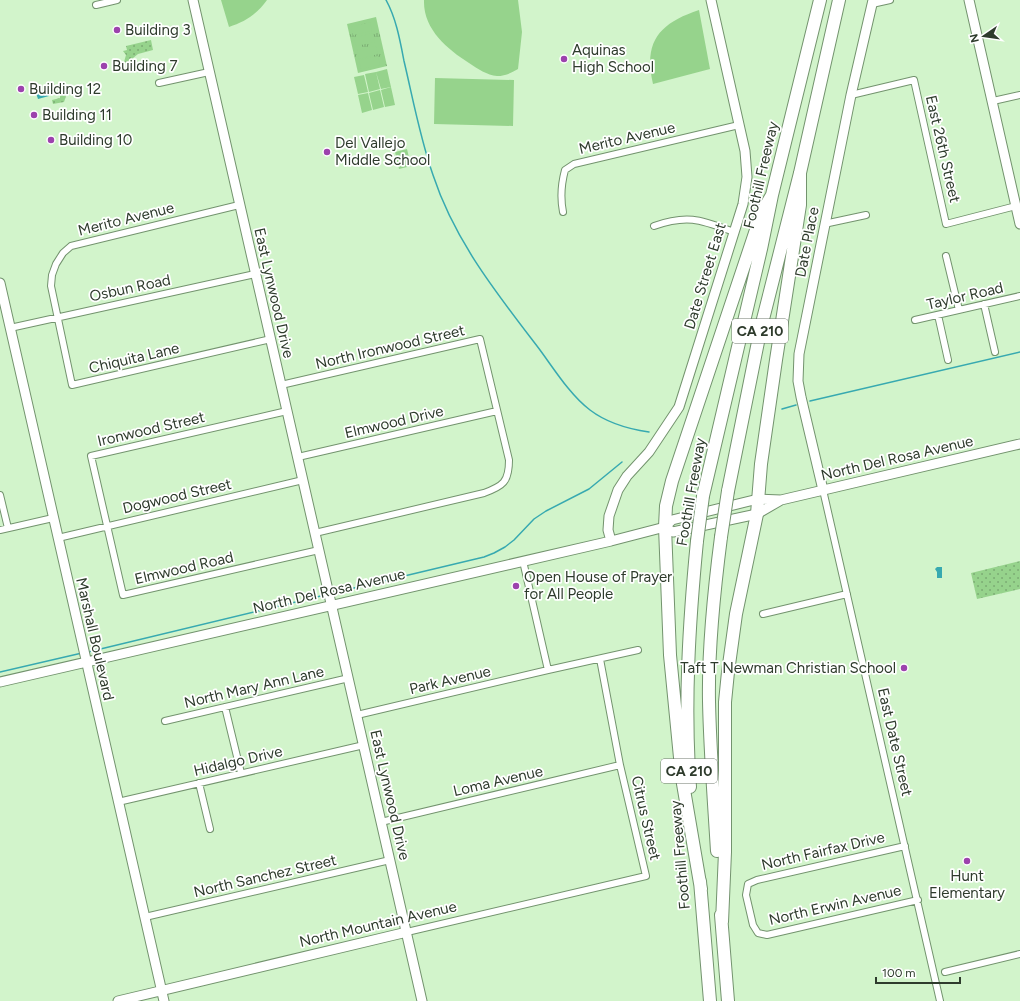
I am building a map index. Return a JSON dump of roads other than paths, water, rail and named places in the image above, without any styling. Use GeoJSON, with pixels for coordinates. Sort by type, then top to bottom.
{"type":"FeatureCollection","features":[{"type":"Feature","properties":{"kind":"highway","name":"Foothill Freeway"},"geometry":{"type":"LineString","coordinates":[[710,1001],[701,889],[690,785],[687,702],[690,611],[697,541],[703,496],[761,249],[772,195],[820,0]]}},
{"type":"Feature","properties":{"kind":"highway","name":"CA 210"},"geometry":{"type":"LineString","coordinates":[[728,1001],[709,701],[715,586],[728,490],[761,327],[800,173],[839,0]]}},
{"type":"Feature","properties":{"kind":"highway"},"geometry":{"type":"LineString","coordinates":[[722,922],[725,852],[725,702],[728,672],[736,614],[756,514],[761,464],[800,205],[800,173]]}},
{"type":"Feature","properties":{"kind":"highway"},"geometry":{"type":"LineString","coordinates":[[701,889],[682,778],[673,697],[665,527],[666,506],[672,481],[762,212],[772,195]]}},
{"type":"Feature","properties":{"kind":"street"},"geometry":{"type":"LineString","coordinates":[[96,5],[117,0]]}},
{"type":"Feature","properties":{"kind":"street","name":"East Lynwood Drive"},"geometry":{"type":"LineString","coordinates":[[193,0],[422,1001]]}},
{"type":"Feature","properties":{"kind":"street","name":"Date Street East"},"geometry":{"type":"LineString","coordinates":[[610,541],[608,530],[609,516],[618,490],[627,476],[649,452],[679,407],[743,204],[747,177],[745,151],[711,0]]}},
{"type":"Feature","properties":{"kind":"street"},"geometry":{"type":"LineString","coordinates":[[872,2],[890,0]]}},
{"type":"Feature","properties":{"kind":"street"},"geometry":{"type":"LineString","coordinates":[[969,0],[1020,224]]}},
{"type":"Feature","properties":{"kind":"street","name":"Date Place"},"geometry":{"type":"LineString","coordinates":[[823,490],[800,397],[798,381],[799,354],[824,224],[872,2]]}},
{"type":"Feature","properties":{"kind":"street"},"geometry":{"type":"LineString","coordinates":[[159,83],[209,72]]}},
{"type":"Feature","properties":{"kind":"street","name":"East 26th Street"},"geometry":{"type":"LineString","coordinates":[[851,95],[914,80],[946,224],[1016,206]]}},
{"type":"Feature","properties":{"kind":"street"},"geometry":{"type":"LineString","coordinates":[[993,101],[1020,95]]}},
{"type":"Feature","properties":{"kind":"street","name":"Merito Avenue"},"geometry":{"type":"LineString","coordinates":[[563,212],[561,186],[565,170],[574,164],[739,125]]}},
{"type":"Feature","properties":{"kind":"street","name":"Merito Avenue"},"geometry":{"type":"LineString","coordinates":[[56,317],[51,286],[52,275],[62,253],[71,246],[239,205]]}},
{"type":"Feature","properties":{"kind":"street"},"geometry":{"type":"LineString","coordinates":[[824,224],[866,215]]}},
{"type":"Feature","properties":{"kind":"street"},"geometry":{"type":"LineString","coordinates":[[654,226],[675,220],[692,219],[702,220],[734,232]]}},
{"type":"Feature","properties":{"kind":"street"},"geometry":{"type":"LineString","coordinates":[[946,256],[959,310]]}},
{"type":"Feature","properties":{"kind":"street","name":"Osbun Road"},"geometry":{"type":"LineString","coordinates":[[10,328],[255,274]]}},
{"type":"Feature","properties":{"kind":"street","name":"Marshall Boulevard"},"geometry":{"type":"LineString","coordinates":[[0,283],[2,299],[10,328],[164,1001]]}},
{"type":"Feature","properties":{"kind":"street","name":"Taylor Road"},"geometry":{"type":"LineString","coordinates":[[915,320],[1020,296]]}},
{"type":"Feature","properties":{"kind":"street"},"geometry":{"type":"LineString","coordinates":[[984,304],[995,352]]}},
{"type":"Feature","properties":{"kind":"street"},"geometry":{"type":"LineString","coordinates":[[938,315],[948,360]]}},
{"type":"Feature","properties":{"kind":"street","name":"Chiquita Lane"},"geometry":{"type":"LineString","coordinates":[[56,317],[72,385],[271,339]]}},
{"type":"Feature","properties":{"kind":"street","name":"North Ironwood Street"},"geometry":{"type":"LineString","coordinates":[[281,385],[480,340],[497,412]]}},
{"type":"Feature","properties":{"kind":"street","name":"Ironwood Street"},"geometry":{"type":"LineString","coordinates":[[108,526],[91,456],[287,411]]}},
{"type":"Feature","properties":{"kind":"street"},"geometry":{"type":"LineString","coordinates":[[315,532],[484,493],[501,486],[506,480],[509,471],[509,460],[497,412]]}},
{"type":"Feature","properties":{"kind":"street","name":"Elmwood Drive"},"geometry":{"type":"LineString","coordinates":[[298,457],[497,412]]}},
{"type":"Feature","properties":{"kind":"street","name":"North Del Rosa Avenue"},"geometry":{"type":"LineString","coordinates":[[665,527],[673,532],[756,514],[781,500],[1020,444]]}},
{"type":"Feature","properties":{"kind":"street","name":"Dogwood Street"},"geometry":{"type":"LineString","coordinates":[[58,538],[303,480]]}},
{"type":"Feature","properties":{"kind":"street","name":"East Date Street"},"geometry":{"type":"LineString","coordinates":[[823,490],[940,1001]]}},
{"type":"Feature","properties":{"kind":"street"},"geometry":{"type":"LineString","coordinates":[[0,495],[8,528]]}},
{"type":"Feature","properties":{"kind":"street","name":"North Del Rosa Avenue"},"geometry":{"type":"LineString","coordinates":[[0,682],[84,655],[330,598],[523,561],[610,541],[665,527],[672,520],[758,499],[781,500]]}},
{"type":"Feature","properties":{"kind":"street"},"geometry":{"type":"LineString","coordinates":[[0,530],[53,518]]}},
{"type":"Feature","properties":{"kind":"street","name":"Elmwood Road"},"geometry":{"type":"LineString","coordinates":[[108,526],[123,595],[319,550]]}},
{"type":"Feature","properties":{"kind":"street"},"geometry":{"type":"LineString","coordinates":[[523,561],[548,670]]}},
{"type":"Feature","properties":{"kind":"street"},"geometry":{"type":"LineString","coordinates":[[763,614],[847,594]]}},
{"type":"Feature","properties":{"kind":"street","name":"Park Avenue"},"geometry":{"type":"LineString","coordinates":[[357,715],[638,650]]}},
{"type":"Feature","properties":{"kind":"street","name":"Citrus Street"},"geometry":{"type":"LineString","coordinates":[[600,659],[620,765],[646,876]]}},
{"type":"Feature","properties":{"kind":"street","name":"North Mary Ann Lane"},"geometry":{"type":"LineString","coordinates":[[165,721],[349,678]]}},
{"type":"Feature","properties":{"kind":"street"},"geometry":{"type":"LineString","coordinates":[[225,707],[241,774]]}},
{"type":"Feature","properties":{"kind":"street","name":"Hidalgo Drive"},"geometry":{"type":"LineString","coordinates":[[118,802],[364,745]]}},
{"type":"Feature","properties":{"kind":"street","name":"Loma Avenue"},"geometry":{"type":"LineString","coordinates":[[381,822],[620,765]]}},
{"type":"Feature","properties":{"kind":"street"},"geometry":{"type":"LineString","coordinates":[[199,783],[210,829]]}},
{"type":"Feature","properties":{"kind":"street","name":"North Fairfax Drive"},"geometry":{"type":"LineString","coordinates":[[758,933],[753,925],[746,895],[748,884],[757,880],[905,846]]}},
{"type":"Feature","properties":{"kind":"street","name":"North Sanchez Street"},"geometry":{"type":"LineString","coordinates":[[145,917],[390,860]]}},
{"type":"Feature","properties":{"kind":"street","name":"North Mountain Avenue"},"geometry":{"type":"LineString","coordinates":[[118,1001],[646,876]]}},
{"type":"Feature","properties":{"kind":"street","name":"North Erwin Avenue"},"geometry":{"type":"LineString","coordinates":[[758,933],[767,934],[918,900]]}},
{"type":"Feature","properties":{"kind":"street"},"geometry":{"type":"LineString","coordinates":[[945,972],[1020,954]]}},
{"type":"Feature","properties":{"kind":"water"},"geometry":{"type":"Polygon","coordinates":[[[48,90],[49,96],[38,99],[36,93],[48,90]]]}},
{"type":"Feature","properties":{"kind":"water"},"geometry":{"type":"Polygon","coordinates":[[[937,567],[942,567],[942,578],[937,578],[937,572],[935,569],[937,567]]]}},
{"type":"Feature","properties":{"kind":"waterway"},"geometry":{"type":"LineString","coordinates":[[386,0],[397,29],[428,161],[442,200],[465,245],[493,288],[563,382],[576,397],[590,410],[611,422],[649,432]]}},
{"type":"Feature","properties":{"kind":"waterway"},"geometry":{"type":"LineString","coordinates":[[810,401],[1020,352]]}},
{"type":"Feature","properties":{"kind":"waterway"},"geometry":{"type":"LineString","coordinates":[[782,409],[796,405]]}},
{"type":"Feature","properties":{"kind":"waterway"},"geometry":{"type":"LineString","coordinates":[[333,593],[484,557],[494,553],[514,540],[534,519],[546,511],[589,489],[622,462]]}},
{"type":"Feature","properties":{"kind":"waterway"},"geometry":{"type":"LineString","coordinates":[[88,652],[325,595]]}},
{"type":"Feature","properties":{"kind":"waterway"},"geometry":{"type":"LineString","coordinates":[[0,672],[82,653]]}},
{"type":"Feature","properties":{"kind":"place","name":"Building 3"},"geometry":{"type":"Point","coordinates":[117,30]}},
{"type":"Feature","properties":{"kind":"place","name":"Aquinas High School"},"geometry":{"type":"Point","coordinates":[564,59]}},
{"type":"Feature","properties":{"kind":"place","name":"Building 7"},"geometry":{"type":"Point","coordinates":[104,66]}},
{"type":"Feature","properties":{"kind":"place","name":"Building 12"},"geometry":{"type":"Point","coordinates":[21,89]}},
{"type":"Feature","properties":{"kind":"place","name":"Building 11"},"geometry":{"type":"Point","coordinates":[34,115]}},
{"type":"Feature","properties":{"kind":"place","name":"Building 10"},"geometry":{"type":"Point","coordinates":[51,140]}},
{"type":"Feature","properties":{"kind":"place","name":"Del Vallejo Middle School"},"geometry":{"type":"Point","coordinates":[327,152]}},
{"type":"Feature","properties":{"kind":"place","name":"Open House of Prayer for All People"},"geometry":{"type":"Point","coordinates":[516,586]}},
{"type":"Feature","properties":{"kind":"place","name":"Taft T Newman Christian School"},"geometry":{"type":"Point","coordinates":[904,668]}},
{"type":"Feature","properties":{"kind":"place","name":"Hunt Elementary"},"geometry":{"type":"Point","coordinates":[967,861]}}]}
